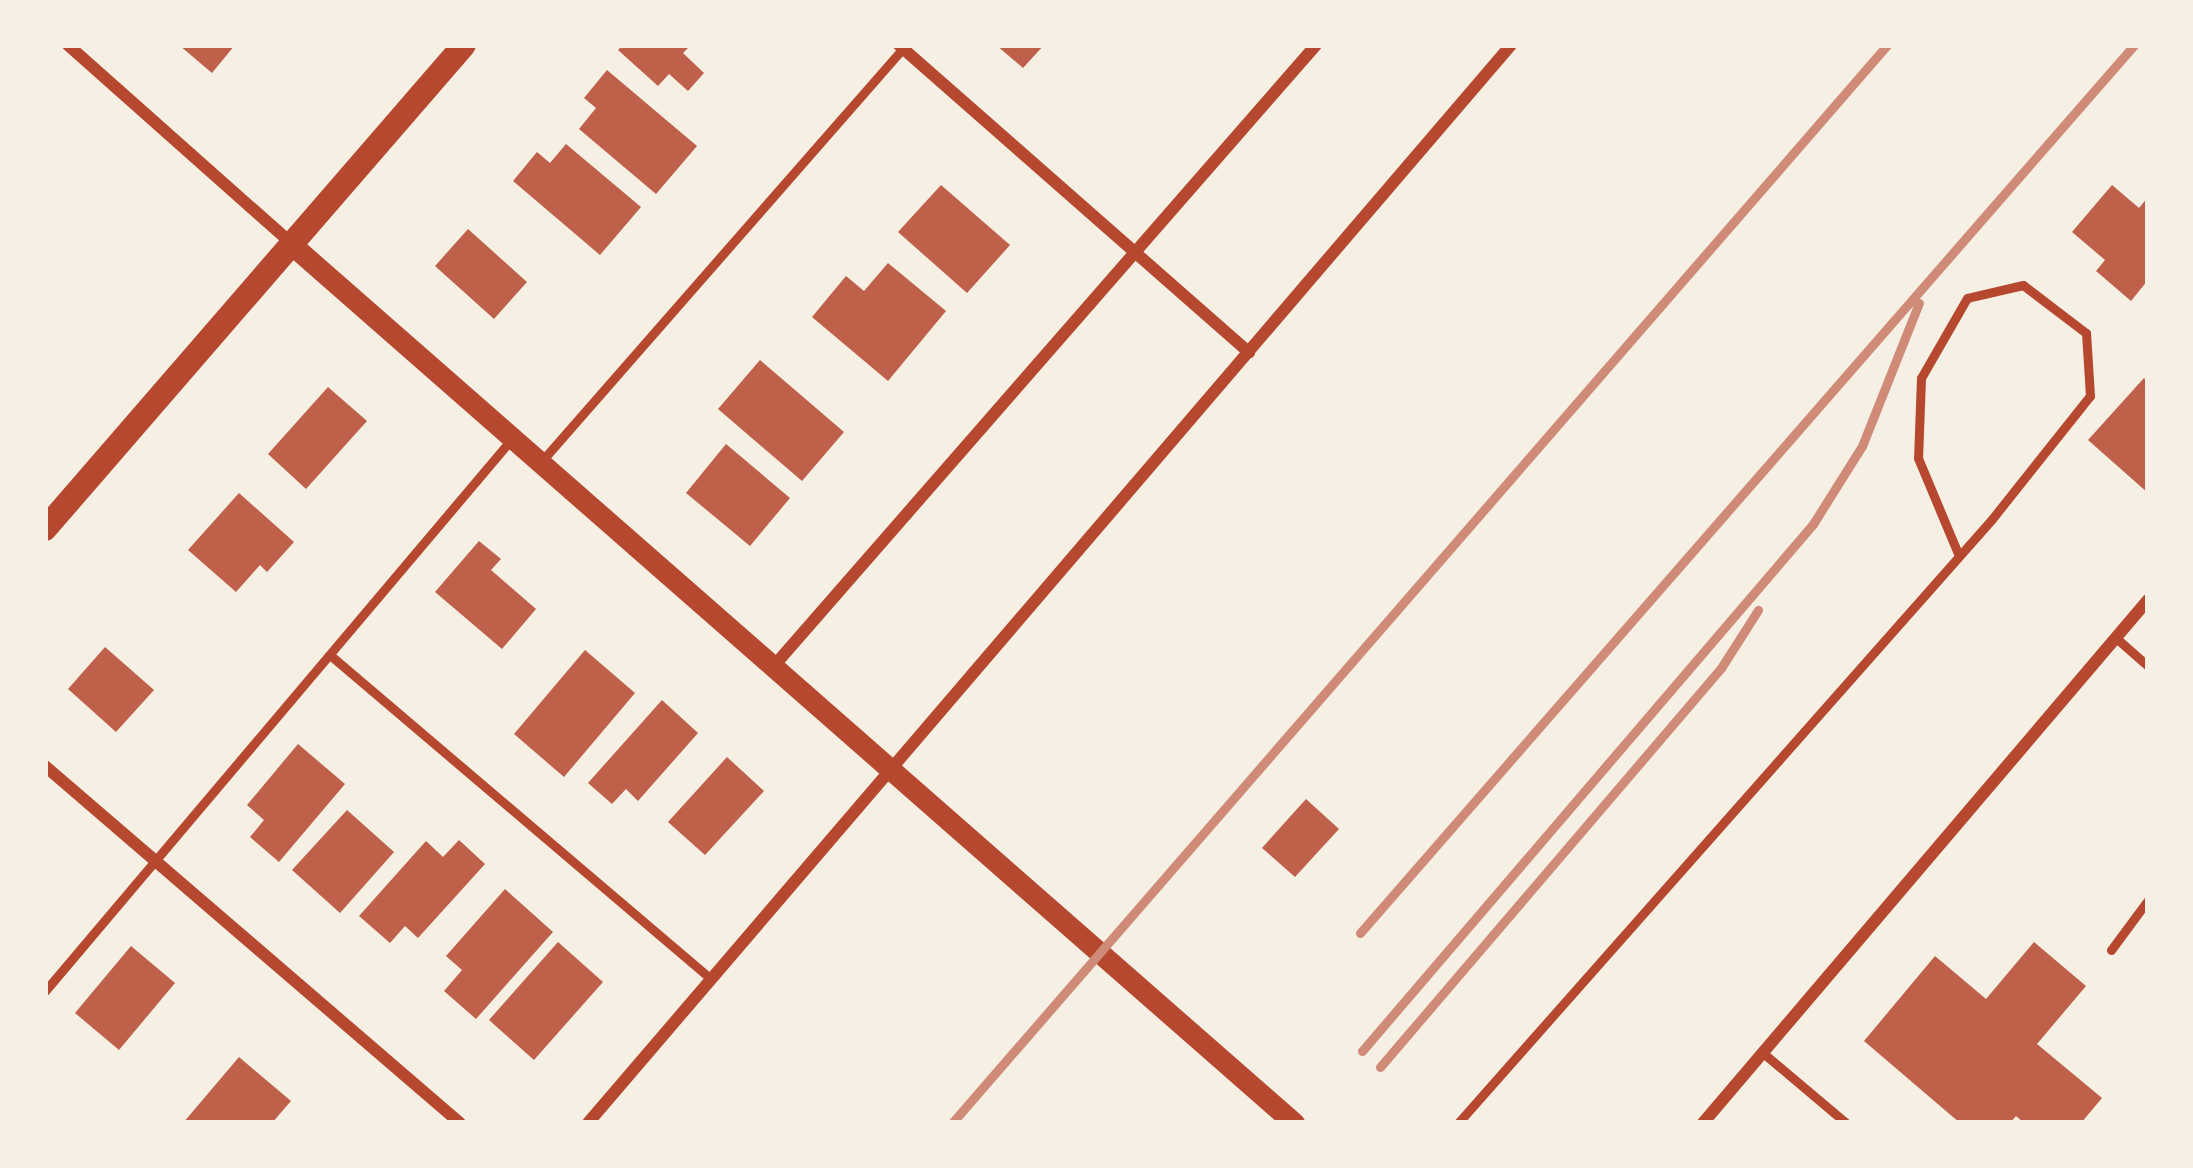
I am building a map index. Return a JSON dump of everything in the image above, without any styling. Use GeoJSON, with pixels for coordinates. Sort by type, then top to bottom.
{"type":"FeatureCollection","features":[{"type":"Feature","properties":{"kind":"main road"},"geometry":{"type":"LineString","coordinates":[[45,529],[464,45]]}},
{"type":"Feature","properties":{"kind":"street"},"geometry":{"type":"LineString","coordinates":[[68,45],[1294,1123]]}},
{"type":"Feature","properties":{"kind":"street"},"geometry":{"type":"LineString","coordinates":[[772,668],[1316,45]]}},
{"type":"Feature","properties":{"kind":"street"},"geometry":{"type":"LineString","coordinates":[[588,1123],[1511,45]]}},
{"type":"Feature","properties":{"kind":"street"},"geometry":{"type":"LineString","coordinates":[[902,46],[1250,352]]}},
{"type":"Feature","properties":{"kind":"street"},"geometry":{"type":"LineString","coordinates":[[1702,1123],[2148,600]]}},
{"type":"Feature","properties":{"kind":"street"},"geometry":{"type":"LineString","coordinates":[[45,766],[460,1123]]}},
{"type":"Feature","properties":{"kind":"lane"},"geometry":{"type":"LineString","coordinates":[[540,464],[902,46]]}},
{"type":"Feature","properties":{"kind":"lane"},"geometry":{"type":"LineString","coordinates":[[1458,1123],[1959,556],[2090,396],[2086,333],[2023,285],[1967,298],[1921,378],[1918,458],[1959,556]]}},
{"type":"Feature","properties":{"kind":"lane"},"geometry":{"type":"LineString","coordinates":[[45,991],[512,439]]}},
{"type":"Feature","properties":{"kind":"lane"},"geometry":{"type":"LineString","coordinates":[[2116,638],[2148,665]]}},
{"type":"Feature","properties":{"kind":"lane"},"geometry":{"type":"LineString","coordinates":[[330,655],[711,980]]}},
{"type":"Feature","properties":{"kind":"lane"},"geometry":{"type":"LineString","coordinates":[[2111,950],[2148,900]]}},
{"type":"Feature","properties":{"kind":"lane"},"geometry":{"type":"LineString","coordinates":[[1762,1053],[1846,1123]]}},
{"type":"Feature","properties":{"kind":"building"},"geometry":{"type":"Polygon","coordinates":[[[179,45],[235,45],[212,73],[179,45]]]}},
{"type":"Feature","properties":{"kind":"building"},"geometry":{"type":"Polygon","coordinates":[[[623,45],[691,45],[683,53],[704,73],[688,91],[669,74],[658,86],[618,50],[623,45]]]}},
{"type":"Feature","properties":{"kind":"building"},"geometry":{"type":"Polygon","coordinates":[[[996,45],[1044,45],[1023,68],[996,45]]]}},
{"type":"Feature","properties":{"kind":"building"},"geometry":{"type":"Polygon","coordinates":[[[607,70],[697,146],[656,194],[579,129],[596,108],[584,98],[607,70]]]}},
{"type":"Feature","properties":{"kind":"building"},"geometry":{"type":"Polygon","coordinates":[[[566,144],[641,207],[600,255],[513,181],[537,152],[550,163],[566,144]]]}},
{"type":"Feature","properties":{"kind":"building"},"geometry":{"type":"Polygon","coordinates":[[[941,185],[1010,245],[967,293],[898,232],[941,185]]]}},
{"type":"Feature","properties":{"kind":"building"},"geometry":{"type":"Polygon","coordinates":[[[2112,185],[2139,208],[2148,197],[2148,280],[2131,301],[2096,271],[2105,260],[2072,232],[2112,185]]]}},
{"type":"Feature","properties":{"kind":"building"},"geometry":{"type":"Polygon","coordinates":[[[468,229],[527,282],[494,319],[435,266],[468,229]]]}},
{"type":"Feature","properties":{"kind":"building"},"geometry":{"type":"Polygon","coordinates":[[[888,263],[946,311],[888,381],[812,317],[846,276],[864,291],[888,263]]]}},
{"type":"Feature","properties":{"kind":"building"},"geometry":{"type":"Polygon","coordinates":[[[760,360],[844,432],[802,481],[718,409],[760,360]]]}},
{"type":"Feature","properties":{"kind":"building"},"geometry":{"type":"Polygon","coordinates":[[[2144,378],[2148,382],[2148,493],[2088,440],[2144,378]]]}},
{"type":"Feature","properties":{"kind":"building"},"geometry":{"type":"Polygon","coordinates":[[[328,387],[367,421],[306,489],[268,454],[328,387]]]}},
{"type":"Feature","properties":{"kind":"building"},"geometry":{"type":"Polygon","coordinates":[[[726,444],[790,498],[750,546],[686,493],[726,444]]]}},
{"type":"Feature","properties":{"kind":"building"},"geometry":{"type":"Polygon","coordinates":[[[239,493],[294,542],[267,572],[260,565],[236,592],[188,550],[239,493]]]}},
{"type":"Feature","properties":{"kind":"building"},"geometry":{"type":"Polygon","coordinates":[[[479,541],[501,559],[491,570],[536,609],[502,649],[435,592],[479,541]]]}},
{"type":"Feature","properties":{"kind":"building"},"geometry":{"type":"Polygon","coordinates":[[[105,647],[154,690],[116,732],[68,689],[105,647]]]}},
{"type":"Feature","properties":{"kind":"building"},"geometry":{"type":"Polygon","coordinates":[[[585,650],[635,693],[564,777],[514,734],[585,650]]]}},
{"type":"Feature","properties":{"kind":"building"},"geometry":{"type":"Polygon","coordinates":[[[662,700],[698,733],[638,801],[626,789],[612,804],[588,783],[662,700]]]}},
{"type":"Feature","properties":{"kind":"building"},"geometry":{"type":"Polygon","coordinates":[[[298,744],[345,784],[279,862],[250,837],[264,820],[247,805],[298,744]]]}},
{"type":"Feature","properties":{"kind":"building"},"geometry":{"type":"Polygon","coordinates":[[[727,757],[764,791],[705,855],[668,822],[727,757]]]}},
{"type":"Feature","properties":{"kind":"building"},"geometry":{"type":"Polygon","coordinates":[[[1306,799],[1339,829],[1295,877],[1262,848],[1306,799]]]}},
{"type":"Feature","properties":{"kind":"building"},"geometry":{"type":"Polygon","coordinates":[[[347,810],[394,852],[340,913],[292,870],[347,810]]]}},
{"type":"Feature","properties":{"kind":"building"},"geometry":{"type":"Polygon","coordinates":[[[459,840],[485,864],[418,938],[405,926],[390,943],[359,916],[426,841],[443,857],[459,840]]]}},
{"type":"Feature","properties":{"kind":"building"},"geometry":{"type":"Polygon","coordinates":[[[505,889],[553,932],[476,1019],[444,991],[462,970],[446,956],[505,889]]]}},
{"type":"Feature","properties":{"kind":"building"},"geometry":{"type":"Polygon","coordinates":[[[558,942],[603,982],[534,1060],[489,1020],[558,942]]]}},
{"type":"Feature","properties":{"kind":"building"},"geometry":{"type":"Polygon","coordinates":[[[2034,942],[2086,986],[2037,1044],[2102,1098],[2081,1123],[2024,1123],[2016,1116],[2010,1123],[1960,1123],[1864,1041],[1935,956],[1986,999],[2034,942]]]}},
{"type":"Feature","properties":{"kind":"building"},"geometry":{"type":"Polygon","coordinates":[[[131,946],[175,983],[119,1050],[75,1013],[131,946]]]}},
{"type":"Feature","properties":{"kind":"building"},"geometry":{"type":"Polygon","coordinates":[[[239,1057],[291,1101],[272,1123],[183,1123],[239,1057]]]}},
{"type":"Feature","properties":{"kind":"railway"},"geometry":{"type":"LineString","coordinates":[[952,1123],[1887,45]]}},
{"type":"Feature","properties":{"kind":"railway"},"geometry":{"type":"LineString","coordinates":[[1360,933],[2134,45]]}},
{"type":"Feature","properties":{"kind":"railway"},"geometry":{"type":"LineString","coordinates":[[1362,1051],[1813,524],[1862,446],[1919,303]]}},
{"type":"Feature","properties":{"kind":"railway"},"geometry":{"type":"LineString","coordinates":[[1380,1067],[1721,668],[1758,610]]}}]}
